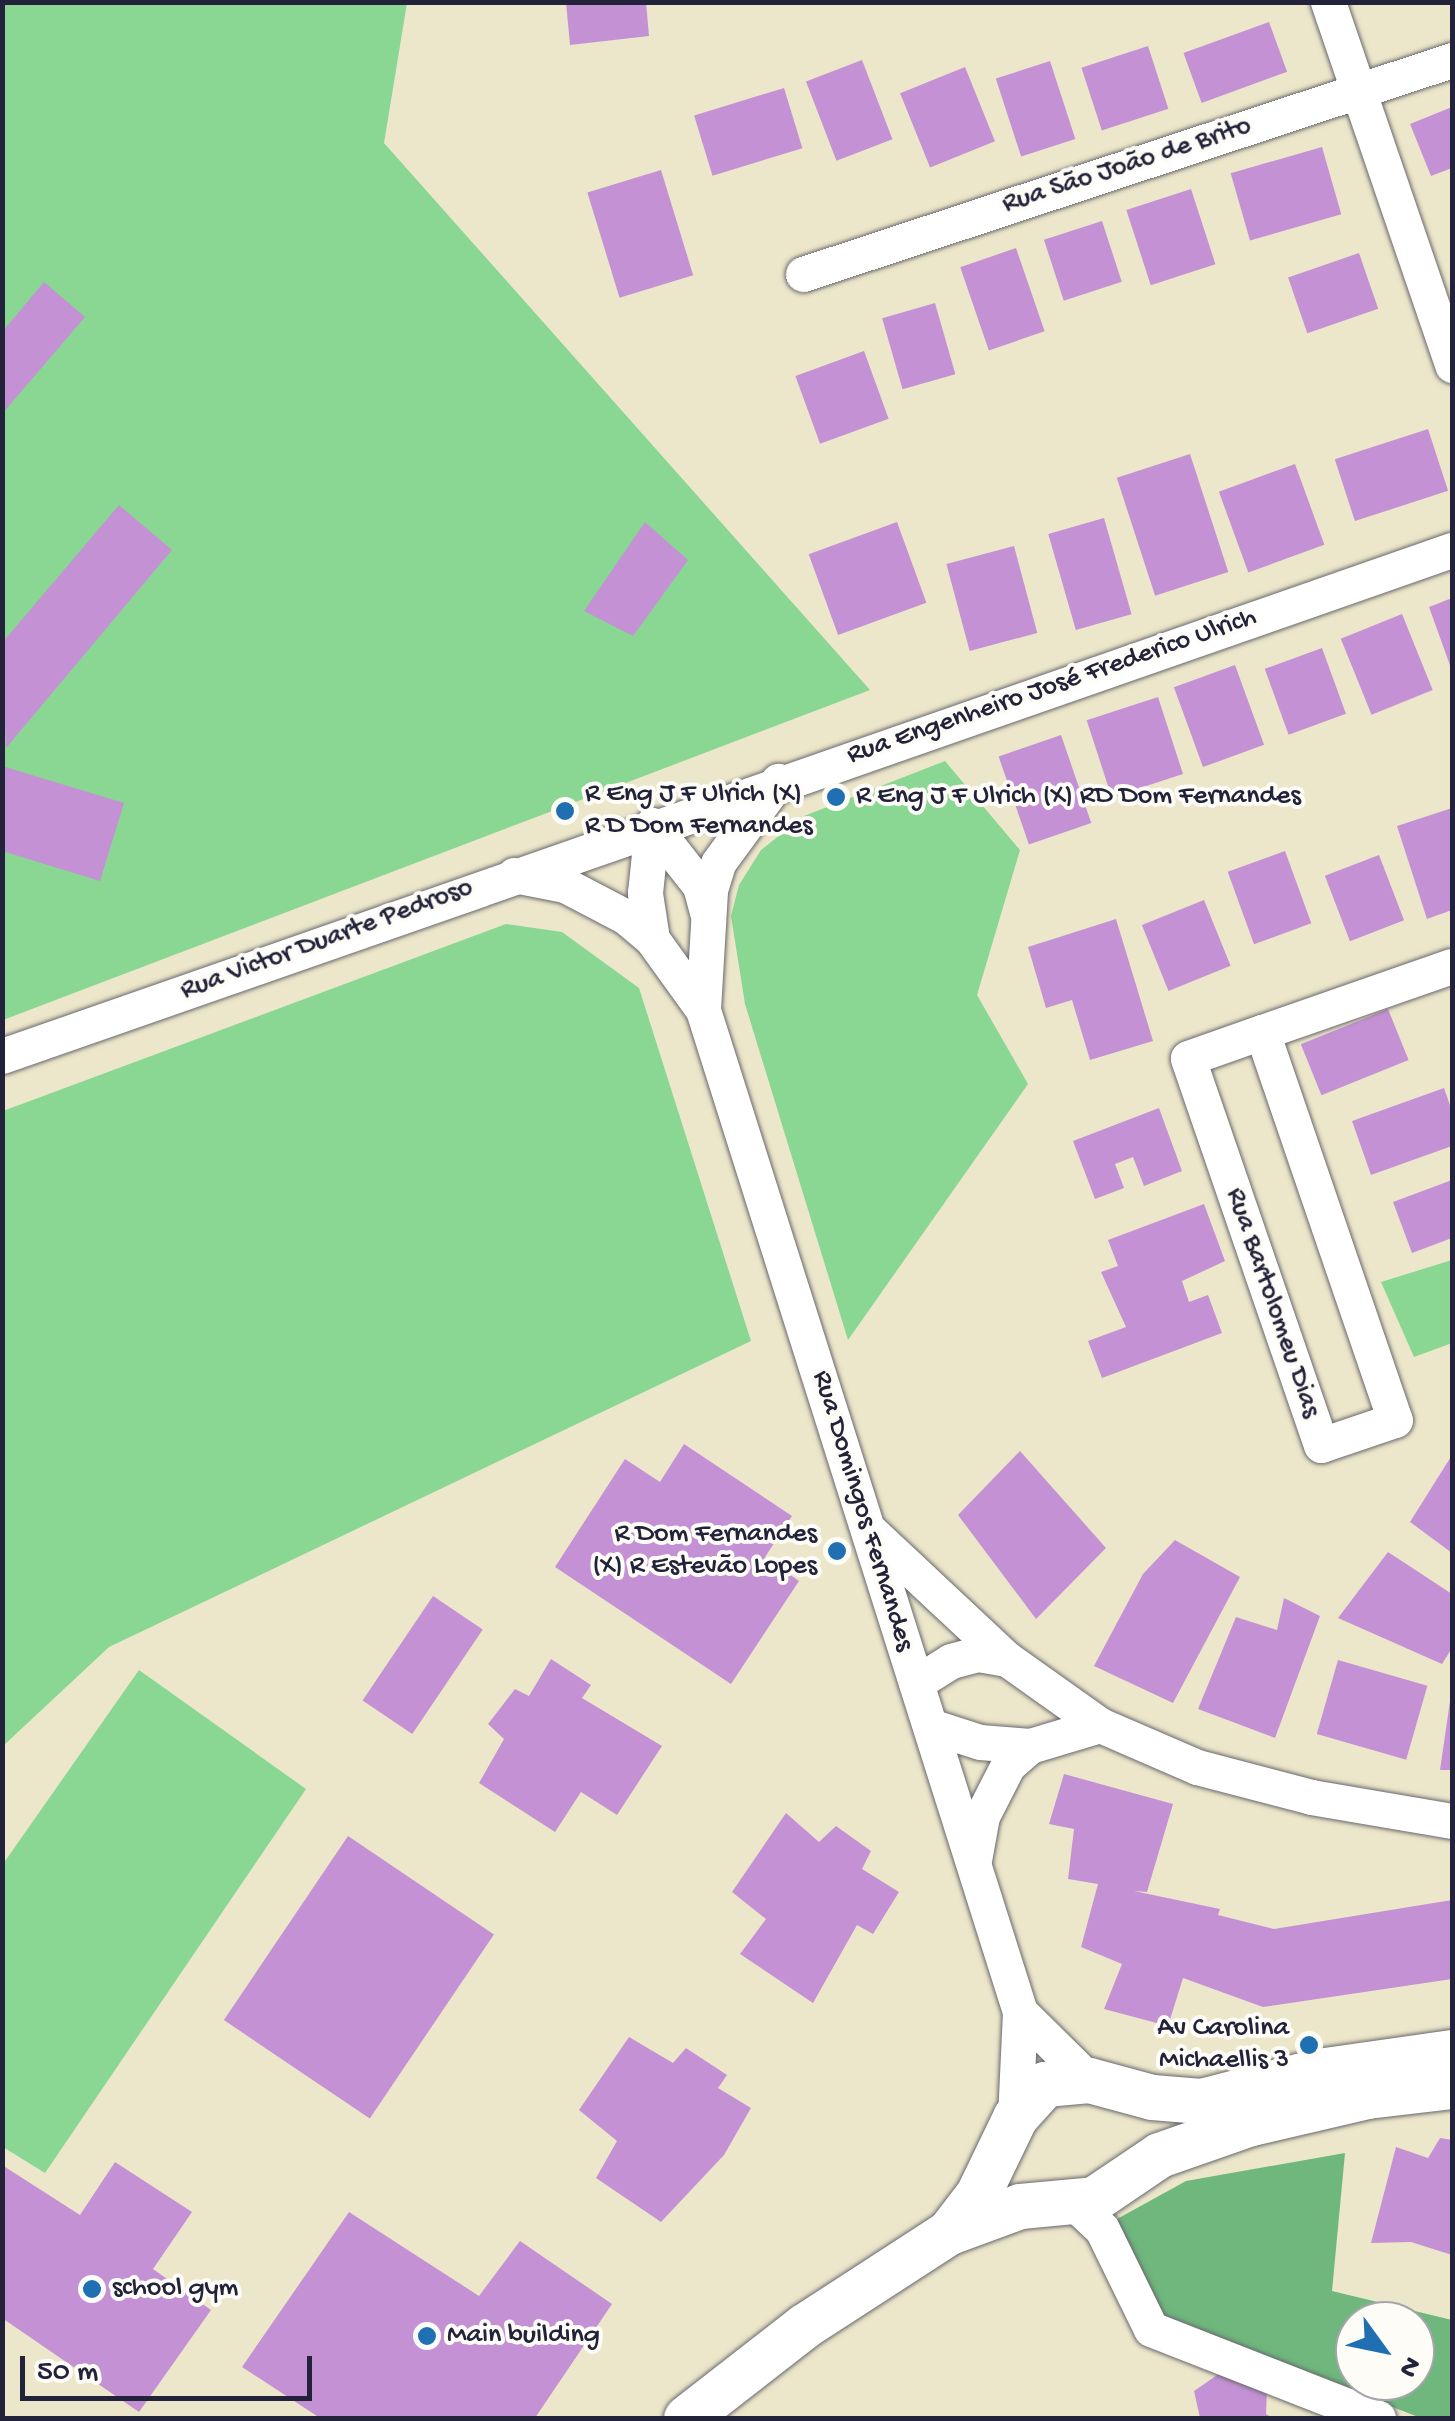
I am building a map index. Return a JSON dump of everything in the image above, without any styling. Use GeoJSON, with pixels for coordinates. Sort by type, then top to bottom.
{"type":"FeatureCollection","features":[{"type":"Feature","properties":{"kind":"street"},"geometry":{"type":"LineString","coordinates":[[1328,2],[1452,364]]}},
{"type":"Feature","properties":{"kind":"street","name":"Rua São João de Brito"},"geometry":{"type":"LineString","coordinates":[[803,274],[1452,60]]}},
{"type":"Feature","properties":{"kind":"street","name":"Rua Engenheiro José Frederico Ulrich"},"geometry":{"type":"LineString","coordinates":[[652,825],[1452,550]]}},
{"type":"Feature","properties":{"kind":"street","name":"Rua Domingos Fernandes"},"geometry":{"type":"LineString","coordinates":[[703,1010],[708,913],[718,863],[778,781]]}},
{"type":"Feature","properties":{"kind":"street","name":"Rua Domingos Fernandes"},"geometry":{"type":"LineString","coordinates":[[652,825],[700,886],[708,913]]}},
{"type":"Feature","properties":{"kind":"street","name":"Rua Domingos Fernandes"},"geometry":{"type":"LineString","coordinates":[[652,825],[645,869],[652,938]]}},
{"type":"Feature","properties":{"kind":"street","name":"Rua Victor Duarte Pedroso"},"geometry":{"type":"LineString","coordinates":[[2,1056],[652,825]]}},
{"type":"Feature","properties":{"kind":"street","name":"Rua Domingos Fernandes"},"geometry":{"type":"LineString","coordinates":[[510,875],[594,898],[652,938],[703,1010],[1020,2012],[1014,2123]]}},
{"type":"Feature","properties":{"kind":"street","name":"Rua Bartolomeu Dias"},"geometry":{"type":"LineString","coordinates":[[1262,1032],[1395,1420],[1321,1446],[1188,1058],[1262,1032],[1452,966]]}},
{"type":"Feature","properties":{"kind":"street"},"geometry":{"type":"LineString","coordinates":[[868,1529],[1006,1658],[1100,1725],[1198,1768],[1311,1798],[1452,1822]]}},
{"type":"Feature","properties":{"kind":"street"},"geometry":{"type":"LineString","coordinates":[[916,1683],[951,1661],[978,1654],[1006,1658]]}},
{"type":"Feature","properties":{"kind":"street"},"geometry":{"type":"LineString","coordinates":[[930,1726],[980,1742],[1030,1746],[1100,1725]]}},
{"type":"Feature","properties":{"kind":"street"},"geometry":{"type":"LineString","coordinates":[[974,1862],[992,1790],[1030,1746]]}},
{"type":"Feature","properties":{"kind":"street","name":"Rua Domingos Fernandes"},"geometry":{"type":"LineString","coordinates":[[1020,2012],[1098,2084]]}},
{"type":"Feature","properties":{"kind":"street"},"geometry":{"type":"LineString","coordinates":[[949,2232],[1014,2123],[1045,2084],[1098,2084],[1201,2101],[1318,2071],[1452,2052]]}},
{"type":"Feature","properties":{"kind":"street"},"geometry":{"type":"LineString","coordinates":[[1098,2084],[1122,2101],[1135,2138],[1124,2175]]}},
{"type":"Feature","properties":{"kind":"street"},"geometry":{"type":"LineString","coordinates":[[686,2418],[804,2326],[949,2232],[1065,2202],[1094,2199],[1124,2175],[1180,2145],[1251,2123],[1367,2096],[1452,2086]]}},
{"type":"Feature","properties":{"kind":"street"},"geometry":{"type":"LineString","coordinates":[[1014,2123],[1010,2148],[1025,2181],[1065,2202],[1102,2229],[1152,2329],[1378,2418]]}},
{"type":"Feature","properties":{"kind":"green space"},"geometry":{"type":"Polygon","coordinates":[[[3,3],[407,3],[384,143],[870,690],[3,1020],[3,3]]]}},
{"type":"Feature","properties":{"kind":"green space"},"geometry":{"type":"Polygon","coordinates":[[[945,761],[1020,850],[977,995],[1028,1084],[848,1340],[745,1004],[731,916],[739,885],[761,850],[804,816],[945,761]]]}},
{"type":"Feature","properties":{"kind":"green space"},"geometry":{"type":"Polygon","coordinates":[[[506,924],[562,932],[639,988],[751,1341],[109,1647],[3,1746],[3,1111],[506,924]]]}},
{"type":"Feature","properties":{"kind":"green space"},"geometry":{"type":"Polygon","coordinates":[[[1452,1260],[1452,1343],[1414,1357],[1381,1282],[1452,1260]]]}},
{"type":"Feature","properties":{"kind":"green space"},"geometry":{"type":"Polygon","coordinates":[[[139,1670],[306,1789],[45,2173],[3,2147],[3,1864],[139,1670]]]}},
{"type":"Feature","properties":{"kind":"green space"},"geometry":{"type":"Polygon","coordinates":[[[1345,2153],[1332,2291],[1373,2301],[1335,2301],[1335,2385],[1155,2316],[1117,2219],[1186,2181],[1345,2153]]]}},
{"type":"Feature","properties":{"kind":"green space"},"geometry":{"type":"Polygon","coordinates":[[[1435,2316],[1452,2320],[1452,2418],[1421,2418],[1377,2401],[1435,2401],[1435,2316]]]}},
{"type":"Feature","properties":{"kind":"building"},"geometry":{"type":"Polygon","coordinates":[[[566,2],[646,2],[649,36],[570,45],[566,2]]]}},
{"type":"Feature","properties":{"kind":"building"},"geometry":{"type":"Polygon","coordinates":[[[1269,22],[1287,72],[1202,103],[1183,53],[1269,22]]]}},
{"type":"Feature","properties":{"kind":"building"},"geometry":{"type":"Polygon","coordinates":[[[1148,46],[1168,109],[1102,130],[1081,68],[1148,46]]]}},
{"type":"Feature","properties":{"kind":"building"},"geometry":{"type":"Polygon","coordinates":[[[862,60],[892,139],[836,161],[806,82],[862,60]]]}},
{"type":"Feature","properties":{"kind":"building"},"geometry":{"type":"Polygon","coordinates":[[[1050,61],[1075,139],[1021,157],[996,79],[1050,61]]]}},
{"type":"Feature","properties":{"kind":"building"},"geometry":{"type":"Polygon","coordinates":[[[965,67],[995,141],[930,167],[900,93],[965,67]]]}},
{"type":"Feature","properties":{"kind":"building"},"geometry":{"type":"Polygon","coordinates":[[[784,88],[802,148],[713,176],[694,115],[784,88]]]}},
{"type":"Feature","properties":{"kind":"building"},"geometry":{"type":"Polygon","coordinates":[[[1452,107],[1452,168],[1431,176],[1410,124],[1452,107]]]}},
{"type":"Feature","properties":{"kind":"building"},"geometry":{"type":"Polygon","coordinates":[[[1322,147],[1341,214],[1250,240],[1231,173],[1322,147]]]}},
{"type":"Feature","properties":{"kind":"building"},"geometry":{"type":"Polygon","coordinates":[[[661,170],[693,275],[620,298],[587,193],[661,170]]]}},
{"type":"Feature","properties":{"kind":"building"},"geometry":{"type":"Polygon","coordinates":[[[1191,189],[1215,264],[1151,285],[1126,210],[1191,189]]]}},
{"type":"Feature","properties":{"kind":"building"},"geometry":{"type":"Polygon","coordinates":[[[1102,221],[1122,282],[1064,301],[1044,240],[1102,221]]]}},
{"type":"Feature","properties":{"kind":"building"},"geometry":{"type":"Polygon","coordinates":[[[1016,248],[1045,331],[989,350],[960,267],[1016,248]]]}},
{"type":"Feature","properties":{"kind":"building"},"geometry":{"type":"Polygon","coordinates":[[[1359,253],[1378,309],[1307,333],[1288,277],[1359,253]]]}},
{"type":"Feature","properties":{"kind":"building"},"geometry":{"type":"Polygon","coordinates":[[[44,282],[85,317],[2,414],[2,332],[44,282]]]}},
{"type":"Feature","properties":{"kind":"building"},"geometry":{"type":"Polygon","coordinates":[[[935,303],[955,374],[903,389],[882,318],[935,303]]]}},
{"type":"Feature","properties":{"kind":"building"},"geometry":{"type":"Polygon","coordinates":[[[864,351],[889,419],[820,444],[795,376],[864,351]]]}},
{"type":"Feature","properties":{"kind":"building"},"geometry":{"type":"Polygon","coordinates":[[[1428,429],[1448,491],[1355,521],[1335,459],[1428,429]]]}},
{"type":"Feature","properties":{"kind":"building"},"geometry":{"type":"Polygon","coordinates":[[[1190,454],[1228,572],[1155,596],[1117,478],[1190,454]]]}},
{"type":"Feature","properties":{"kind":"building"},"geometry":{"type":"Polygon","coordinates":[[[1295,464],[1324,545],[1248,573],[1219,492],[1295,464]]]}},
{"type":"Feature","properties":{"kind":"building"},"geometry":{"type":"Polygon","coordinates":[[[119,505],[172,550],[6,748],[2,643],[119,505]]]}},
{"type":"Feature","properties":{"kind":"building"},"geometry":{"type":"Polygon","coordinates":[[[1104,518],[1132,614],[1076,630],[1048,534],[1104,518]]]}},
{"type":"Feature","properties":{"kind":"building"},"geometry":{"type":"Polygon","coordinates":[[[645,522],[688,560],[633,636],[584,611],[645,522]]]}},
{"type":"Feature","properties":{"kind":"building"},"geometry":{"type":"Polygon","coordinates":[[[897,522],[926,603],[838,635],[809,554],[897,522]]]}},
{"type":"Feature","properties":{"kind":"building"},"geometry":{"type":"Polygon","coordinates":[[[1014,546],[1037,633],[970,651],[946,564],[1014,546]]]}},
{"type":"Feature","properties":{"kind":"building"},"geometry":{"type":"Polygon","coordinates":[[[1452,598],[1452,671],[1429,607],[1452,598]]]}},
{"type":"Feature","properties":{"kind":"building"},"geometry":{"type":"Polygon","coordinates":[[[1402,614],[1433,690],[1372,715],[1341,639],[1402,614]]]}},
{"type":"Feature","properties":{"kind":"building"},"geometry":{"type":"Polygon","coordinates":[[[1322,648],[1346,714],[1289,735],[1265,669],[1322,648]]]}},
{"type":"Feature","properties":{"kind":"building"},"geometry":{"type":"Polygon","coordinates":[[[1235,665],[1264,745],[1203,767],[1174,687],[1235,665]]]}},
{"type":"Feature","properties":{"kind":"building"},"geometry":{"type":"Polygon","coordinates":[[[1158,697],[1183,774],[1112,797],[1087,720],[1158,697]]]}},
{"type":"Feature","properties":{"kind":"building"},"geometry":{"type":"Polygon","coordinates":[[[1061,735],[1091,823],[1029,844],[999,756],[1061,735]]]}},
{"type":"Feature","properties":{"kind":"building"},"geometry":{"type":"Polygon","coordinates":[[[2,766],[124,803],[100,881],[2,851],[2,766]]]}},
{"type":"Feature","properties":{"kind":"building"},"geometry":{"type":"Polygon","coordinates":[[[1452,808],[1452,910],[1427,919],[1397,826],[1452,808]]]}},
{"type":"Feature","properties":{"kind":"building"},"geometry":{"type":"Polygon","coordinates":[[[1285,851],[1311,923],[1254,944],[1228,872],[1285,851]]]}},
{"type":"Feature","properties":{"kind":"building"},"geometry":{"type":"Polygon","coordinates":[[[1379,855],[1404,920],[1350,941],[1325,876],[1379,855]]]}},
{"type":"Feature","properties":{"kind":"building"},"geometry":{"type":"Polygon","coordinates":[[[1204,900],[1231,966],[1168,991],[1142,925],[1204,900]]]}},
{"type":"Feature","properties":{"kind":"building"},"geometry":{"type":"Polygon","coordinates":[[[1116,919],[1153,1041],[1090,1060],[1072,1000],[1046,1008],[1028,947],[1116,919]]]}},
{"type":"Feature","properties":{"kind":"building"},"geometry":{"type":"Polygon","coordinates":[[[1388,1009],[1409,1060],[1321,1095],[1301,1044],[1388,1009]]]}},
{"type":"Feature","properties":{"kind":"building"},"geometry":{"type":"Polygon","coordinates":[[[1444,1088],[1452,1111],[1452,1146],[1371,1175],[1352,1121],[1444,1088]]]}},
{"type":"Feature","properties":{"kind":"building"},"geometry":{"type":"Polygon","coordinates":[[[1159,1108],[1182,1171],[1144,1186],[1133,1157],[1115,1164],[1124,1188],[1095,1199],[1073,1141],[1159,1108]]]}},
{"type":"Feature","properties":{"kind":"building"},"geometry":{"type":"Polygon","coordinates":[[[1452,1180],[1452,1238],[1412,1253],[1393,1202],[1452,1180]]]}},
{"type":"Feature","properties":{"kind":"building"},"geometry":{"type":"Polygon","coordinates":[[[1204,1204],[1225,1261],[1182,1281],[1189,1302],[1208,1295],[1222,1333],[1102,1378],[1088,1341],[1126,1327],[1101,1272],[1118,1266],[1108,1240],[1204,1204]]]}},
{"type":"Feature","properties":{"kind":"building"},"geometry":{"type":"Polygon","coordinates":[[[684,1444],[792,1516],[765,1557],[799,1581],[731,1684],[555,1567],[625,1459],[660,1482],[684,1444]]]}},
{"type":"Feature","properties":{"kind":"building"},"geometry":{"type":"Polygon","coordinates":[[[1020,1451],[1106,1548],[1036,1619],[958,1515],[1020,1451]]]}},
{"type":"Feature","properties":{"kind":"building"},"geometry":{"type":"Polygon","coordinates":[[[1452,1455],[1452,1553],[1410,1522],[1452,1455]]]}},
{"type":"Feature","properties":{"kind":"building"},"geometry":{"type":"Polygon","coordinates":[[[1175,1540],[1240,1577],[1173,1703],[1094,1666],[1143,1574],[1175,1540]]]}},
{"type":"Feature","properties":{"kind":"building"},"geometry":{"type":"Polygon","coordinates":[[[1388,1552],[1452,1594],[1452,1648],[1442,1664],[1338,1618],[1388,1552]]]}},
{"type":"Feature","properties":{"kind":"building"},"geometry":{"type":"Polygon","coordinates":[[[433,1596],[483,1630],[412,1734],[363,1700],[433,1596]]]}},
{"type":"Feature","properties":{"kind":"building"},"geometry":{"type":"Polygon","coordinates":[[[1284,1598],[1320,1616],[1275,1738],[1198,1709],[1236,1617],[1277,1630],[1284,1598]]]}},
{"type":"Feature","properties":{"kind":"building"},"geometry":{"type":"Polygon","coordinates":[[[551,1659],[591,1685],[582,1698],[662,1746],[617,1815],[581,1792],[555,1832],[479,1783],[504,1739],[488,1724],[515,1689],[529,1696],[551,1659]]]}},
{"type":"Feature","properties":{"kind":"building"},"geometry":{"type":"Polygon","coordinates":[[[1338,1660],[1427,1686],[1406,1760],[1317,1734],[1338,1660]]]}},
{"type":"Feature","properties":{"kind":"building"},"geometry":{"type":"Polygon","coordinates":[[[1450,1701],[1452,1770],[1440,1770],[1450,1701]]]}},
{"type":"Feature","properties":{"kind":"building"},"geometry":{"type":"Polygon","coordinates":[[[1064,1774],[1173,1804],[1147,1892],[1134,1891],[1220,1909],[1218,1915],[1274,1929],[1452,1900],[1452,1979],[1263,2007],[1183,1978],[1168,2026],[1104,2009],[1122,1964],[1081,1947],[1098,1884],[1068,1879],[1074,1829],[1049,1824],[1064,1774]]]}},
{"type":"Feature","properties":{"kind":"building"},"geometry":{"type":"Polygon","coordinates":[[[786,1813],[819,1842],[836,1826],[871,1851],[862,1869],[899,1892],[873,1934],[857,1925],[813,2003],[740,1954],[766,1919],[732,1892],[786,1813]]]}},
{"type":"Feature","properties":{"kind":"building"},"geometry":{"type":"Polygon","coordinates":[[[348,1836],[494,1934],[370,2118],[224,2020],[348,1836]]]}},
{"type":"Feature","properties":{"kind":"building"},"geometry":{"type":"Polygon","coordinates":[[[629,2037],[673,2063],[686,2048],[727,2075],[718,2088],[751,2108],[724,2155],[661,2222],[596,2178],[617,2141],[579,2110],[629,2037]]]}},
{"type":"Feature","properties":{"kind":"building"},"geometry":{"type":"Polygon","coordinates":[[[1440,2138],[1452,2140],[1452,2255],[1411,2242],[1371,2243],[1396,2147],[1428,2158],[1440,2138]]]}},
{"type":"Feature","properties":{"kind":"building","name":"school gym"},"geometry":{"type":"Polygon","coordinates":[[[115,2162],[192,2212],[153,2269],[211,2310],[139,2412],[2,2318],[2,2165],[80,2215],[115,2162]]]}},
{"type":"Feature","properties":{"kind":"building","name":"Main building"},"geometry":{"type":"Polygon","coordinates":[[[349,2212],[479,2296],[520,2241],[612,2304],[535,2418],[320,2418],[242,2367],[349,2212]]]}},
{"type":"Feature","properties":{"kind":"building"},"geometry":{"type":"Polygon","coordinates":[[[1226,2369],[1267,2389],[1266,2414],[1273,2418],[1200,2418],[1194,2391],[1226,2369]]]}},
{"type":"Feature","properties":{"kind":"place","name":"R Eng J F Ulrich (X) RD Dom Fernandes"},"geometry":{"type":"Point","coordinates":[836,797]}},
{"type":"Feature","properties":{"kind":"place","name":"R Eng J F Ulrich (X) R D Dom Fernandes"},"geometry":{"type":"Point","coordinates":[565,811]}},
{"type":"Feature","properties":{"kind":"place","name":"R Dom Fernandes (X) R Estevão Lopes"},"geometry":{"type":"Point","coordinates":[837,1551]}},
{"type":"Feature","properties":{"kind":"place","name":"Av Carolina Michaellis 3"},"geometry":{"type":"Point","coordinates":[1309,2045]}},
{"type":"Feature","properties":{"kind":"place","name":"school gym"},"geometry":{"type":"Point","coordinates":[92,2289]}},
{"type":"Feature","properties":{"kind":"place","name":"Main building"},"geometry":{"type":"Point","coordinates":[427,2336]}}]}
